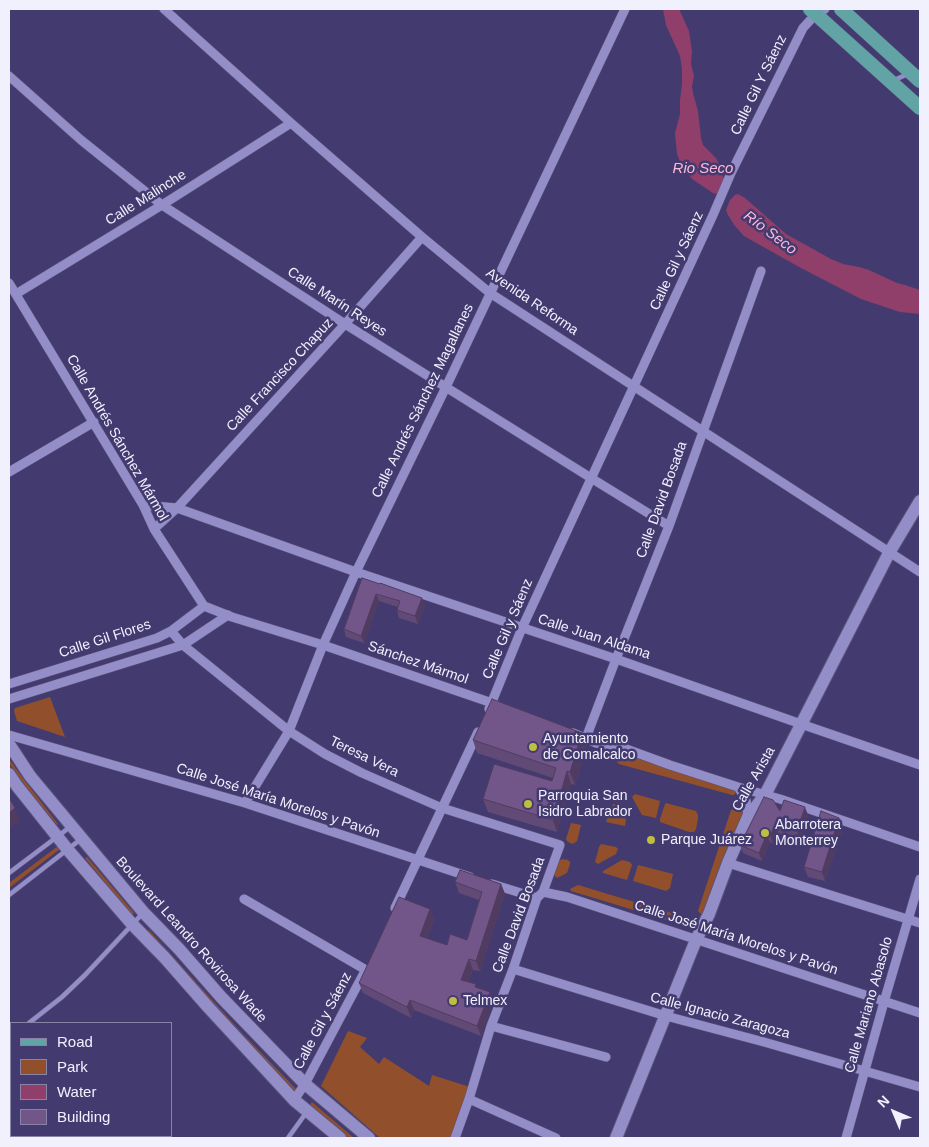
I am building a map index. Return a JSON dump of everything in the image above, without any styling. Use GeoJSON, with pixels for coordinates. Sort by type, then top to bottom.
{"type":"FeatureCollection","features":[{"type":"Feature","properties":{"kind":"main road"},"geometry":{"type":"LineString","coordinates":[[841,9],[917,75]]}},
{"type":"Feature","properties":{"kind":"main road"},"geometry":{"type":"LineString","coordinates":[[817,10],[920,108]]}},
{"type":"Feature","properties":{"kind":"main road","name":"Calle Arista"},"geometry":{"type":"LineString","coordinates":[[616,1138],[748,817],[765,795],[889,553],[920,501]]}},
{"type":"Feature","properties":{"kind":"main road","name":"Boulevard Leandro Rovirosa Wade"},"geometry":{"type":"LineString","coordinates":[[9,744],[30,776],[71,826],[144,912],[222,998],[304,1084],[369,1138]]}},
{"type":"Feature","properties":{"kind":"main road"},"geometry":{"type":"LineString","coordinates":[[9,774],[68,850],[132,924],[294,1100],[340,1138]]}},
{"type":"Feature","properties":{"kind":"street","name":"Avenida Reforma"},"geometry":{"type":"LineString","coordinates":[[164,9],[290,123],[490,293],[920,572]]}},
{"type":"Feature","properties":{"kind":"street","name":"Calle Andrés Sánchez Magallanes"},"geometry":{"type":"LineString","coordinates":[[245,803],[289,731],[323,645],[356,572],[625,9]]}},
{"type":"Feature","properties":{"kind":"street","name":"Calle Gil Y Sáenz"},"geometry":{"type":"LineString","coordinates":[[728,181],[803,28],[817,10]]}},
{"type":"Feature","properties":{"kind":"street","name":"Calle Marín Reyes"},"geometry":{"type":"LineString","coordinates":[[9,76],[81,140],[162,205],[345,324],[669,526]]}},
{"type":"Feature","properties":{"kind":"street","name":"Calle Malinche"},"geometry":{"type":"LineString","coordinates":[[16,294],[162,205],[290,123]]}},
{"type":"Feature","properties":{"kind":"street","name":"Calle Gil y Sáenz"},"geometry":{"type":"LineString","coordinates":[[390,919],[483,722],[496,704],[522,628],[728,181]]}},
{"type":"Feature","properties":{"kind":"street","name":"Calle Francisco Chapuz"},"geometry":{"type":"LineString","coordinates":[[154,528],[178,508],[422,237]]}},
{"type":"Feature","properties":{"kind":"street","name":"Calle David Bosada"},"geometry":{"type":"LineString","coordinates":[[586,738],[669,526],[761,271]]}},
{"type":"Feature","properties":{"kind":"street","name":"Calle Andrés Sánchez Mármol"},"geometry":{"type":"LineString","coordinates":[[9,283],[94,422],[154,528],[204,606]]}},
{"type":"Feature","properties":{"kind":"street"},"geometry":{"type":"LineString","coordinates":[[9,472],[94,422]]}},
{"type":"Feature","properties":{"kind":"street","name":"Calle Juan Aldama"},"geometry":{"type":"LineString","coordinates":[[143,506],[178,508],[356,572],[616,659],[920,765]]}},
{"type":"Feature","properties":{"kind":"street","name":"Sánchez Mármol"},"geometry":{"type":"LineString","coordinates":[[204,606],[228,616],[323,645],[496,704]]}},
{"type":"Feature","properties":{"kind":"street","name":"Calle Gil Flores"},"geometry":{"type":"LineString","coordinates":[[9,684],[156,638],[171,631],[204,606]]}},
{"type":"Feature","properties":{"kind":"street"},"geometry":{"type":"LineString","coordinates":[[9,699],[182,645],[228,616]]}},
{"type":"Feature","properties":{"kind":"street","name":"Teresa Vera"},"geometry":{"type":"LineString","coordinates":[[171,631],[182,645],[289,731],[325,754],[362,773],[442,808],[559,844]]}},
{"type":"Feature","properties":{"kind":"street"},"geometry":{"type":"LineString","coordinates":[[560,728],[596,743],[618,746],[920,847]]}},
{"type":"Feature","properties":{"kind":"street","name":"Calle José María Morelos y Pavón"},"geometry":{"type":"LineString","coordinates":[[9,734],[245,803],[418,860],[540,895],[567,897],[920,1013]]}},
{"type":"Feature","properties":{"kind":"street"},"geometry":{"type":"LineString","coordinates":[[738,787],[746,800],[748,817]]}},
{"type":"Feature","properties":{"kind":"street","name":"Calle David Bosada"},"geometry":{"type":"LineString","coordinates":[[455,1138],[491,1026],[560,846],[559,844]]}},
{"type":"Feature","properties":{"kind":"street"},"geometry":{"type":"LineString","coordinates":[[728,863],[920,923]]}},
{"type":"Feature","properties":{"kind":"street","name":"Calle Mariano Abasolo"},"geometry":{"type":"LineString","coordinates":[[846,1138],[920,879]]}},
{"type":"Feature","properties":{"kind":"street","name":"Calle Gil y Sáenz"},"geometry":{"type":"LineString","coordinates":[[244,899],[368,966],[294,1100]]}},
{"type":"Feature","properties":{"kind":"street","name":"Calle Ignacio Zaragoza"},"geometry":{"type":"LineString","coordinates":[[513,969],[666,1016],[920,1087]]}},
{"type":"Feature","properties":{"kind":"street"},"geometry":{"type":"LineString","coordinates":[[491,1026],[606,1057]]}},
{"type":"Feature","properties":{"kind":"street"},"geometry":{"type":"LineString","coordinates":[[469,1099],[556,1138]]}},
{"type":"Feature","properties":{"kind":"lane"},"geometry":{"type":"LineString","coordinates":[[891,81],[917,75]]}},
{"type":"Feature","properties":{"kind":"lane"},"geometry":{"type":"LineString","coordinates":[[9,873],[71,826]]}},
{"type":"Feature","properties":{"kind":"lane"},"geometry":{"type":"LineString","coordinates":[[9,894],[82,839]]}},
{"type":"Feature","properties":{"kind":"lane"},"geometry":{"type":"LineString","coordinates":[[30,1022],[62,997],[85,975],[144,912]]}},
{"type":"Feature","properties":{"kind":"lane"},"geometry":{"type":"LineString","coordinates":[[288,1138],[307,1112]]}},
{"type":"Feature","properties":{"kind":"green space"},"geometry":{"type":"Polygon","coordinates":[[[50,697],[65,737],[17,721],[15,708],[50,697]]]}},
{"type":"Feature","properties":{"kind":"green space"},"geometry":{"type":"Polygon","coordinates":[[[618,752],[736,792],[732,795],[619,764],[616,757],[618,752]]]}},
{"type":"Feature","properties":{"kind":"green space"},"geometry":{"type":"Polygon","coordinates":[[[9,759],[57,825],[23,784],[9,763],[9,759]]]}},
{"type":"Feature","properties":{"kind":"green space"},"geometry":{"type":"Polygon","coordinates":[[[635,794],[660,801],[656,818],[642,815],[632,797],[635,794]]]}},
{"type":"Feature","properties":{"kind":"green space"},"geometry":{"type":"Polygon","coordinates":[[[666,803],[696,811],[698,819],[694,832],[660,822],[666,803]]]}},
{"type":"Feature","properties":{"kind":"green space"},"geometry":{"type":"Polygon","coordinates":[[[614,804],[618,804],[626,819],[625,826],[606,822],[611,807],[614,804]]]}},
{"type":"Feature","properties":{"kind":"green space"},"geometry":{"type":"Polygon","coordinates":[[[740,808],[744,811],[745,816],[705,914],[702,915],[698,911],[731,810],[740,808]]]}},
{"type":"Feature","properties":{"kind":"green space"},"geometry":{"type":"Polygon","coordinates":[[[571,823],[581,825],[577,841],[573,844],[566,839],[571,823]]]}},
{"type":"Feature","properties":{"kind":"green space"},"geometry":{"type":"Polygon","coordinates":[[[62,843],[64,846],[9,888],[9,883],[62,843]]]}},
{"type":"Feature","properties":{"kind":"green space"},"geometry":{"type":"Polygon","coordinates":[[[601,844],[618,849],[616,854],[598,864],[595,862],[601,844]]]}},
{"type":"Feature","properties":{"kind":"green space"},"geometry":{"type":"Polygon","coordinates":[[[87,857],[134,913],[132,915],[85,858],[87,857]]]}},
{"type":"Feature","properties":{"kind":"green space"},"geometry":{"type":"Polygon","coordinates":[[[562,859],[568,860],[570,864],[567,873],[557,878],[554,875],[559,861],[562,859]]]}},
{"type":"Feature","properties":{"kind":"green space"},"geometry":{"type":"Polygon","coordinates":[[[622,860],[630,862],[632,865],[627,880],[603,873],[603,871],[622,860]]]}},
{"type":"Feature","properties":{"kind":"green space"},"geometry":{"type":"Polygon","coordinates":[[[638,865],[673,874],[670,888],[666,891],[633,881],[638,865]]]}},
{"type":"Feature","properties":{"kind":"green space"},"geometry":{"type":"Polygon","coordinates":[[[578,885],[681,916],[686,924],[683,925],[571,891],[570,889],[578,885]]]}},
{"type":"Feature","properties":{"kind":"green space"},"geometry":{"type":"Polygon","coordinates":[[[149,930],[242,1033],[297,1090],[296,1093],[147,931],[149,930]]]}},
{"type":"Feature","properties":{"kind":"green space"},"geometry":{"type":"Polygon","coordinates":[[[348,1031],[367,1038],[360,1047],[379,1064],[384,1057],[429,1086],[432,1075],[470,1087],[452,1138],[380,1138],[321,1086],[348,1031]]]}},
{"type":"Feature","properties":{"kind":"green space"},"geometry":{"type":"Polygon","coordinates":[[[312,1102],[354,1138],[348,1138],[310,1105],[312,1102]]]}},
{"type":"Feature","properties":{"kind":"water","name":"Rio Seco"},"geometry":{"type":"Polygon","coordinates":[[[663,9],[679,9],[689,31],[692,52],[691,64],[694,76],[692,86],[698,111],[701,138],[703,145],[716,158],[724,180],[718,194],[713,193],[692,179],[681,164],[677,154],[675,133],[680,114],[682,69],[680,56],[666,25],[663,9]]]}},
{"type":"Feature","properties":{"kind":"water","name":"Rio Seco"},"geometry":{"type":"Polygon","coordinates":[[[738,194],[786,234],[831,259],[869,270],[897,283],[920,290],[920,314],[900,312],[861,299],[744,236],[735,226],[726,210],[730,200],[738,194]]]}},
{"type":"Feature","properties":{"kind":"building"},"geometry":{"type":"Polygon","coordinates":[[[362,578],[422,598],[415,616],[397,610],[400,601],[376,594],[361,636],[344,629],[362,578]]]}},
{"type":"Feature","properties":{"kind":"building"},"geometry":{"type":"Polygon","coordinates":[[[492,699],[582,733],[570,772],[567,771],[553,820],[483,799],[494,764],[552,781],[556,768],[473,740],[492,699]]]}},
{"type":"Feature","properties":{"kind":"building"},"geometry":{"type":"Polygon","coordinates":[[[764,797],[773,800],[780,811],[784,800],[805,807],[797,831],[785,826],[775,825],[770,836],[767,834],[759,853],[740,845],[764,797]]]}},
{"type":"Feature","properties":{"kind":"building"},"geometry":{"type":"Polygon","coordinates":[[[9,798],[15,808],[9,813],[9,798]]]}},
{"type":"Feature","properties":{"kind":"building"},"geometry":{"type":"Polygon","coordinates":[[[821,811],[839,818],[822,872],[804,867],[821,811]]]}},
{"type":"Feature","properties":{"kind":"building"},"geometry":{"type":"Polygon","coordinates":[[[460,870],[501,884],[476,961],[469,959],[461,980],[476,984],[475,987],[490,992],[477,1026],[410,1000],[407,1007],[359,983],[399,897],[430,909],[420,936],[447,945],[450,934],[467,940],[482,892],[455,882],[460,870]]]}},
{"type":"Feature","properties":{"kind":"place","name":"Ayuntamiento de Comalcalco"},"geometry":{"type":"Point","coordinates":[533,747]}},
{"type":"Feature","properties":{"kind":"place","name":"Parroquia San Isidro Labrador"},"geometry":{"type":"Point","coordinates":[528,804]}},
{"type":"Feature","properties":{"kind":"place","name":"Abarrotera Monterrey"},"geometry":{"type":"Point","coordinates":[765,833]}},
{"type":"Feature","properties":{"kind":"place","name":"Parque Juárez"},"geometry":{"type":"Point","coordinates":[651,840]}},
{"type":"Feature","properties":{"kind":"place","name":"Telmex"},"geometry":{"type":"Point","coordinates":[453,1001]}},
{"type":"Feature","properties":{"kind":"water label","name":"Río Seco"},"geometry":{"type":"Point","coordinates":[770,233]}}]}
